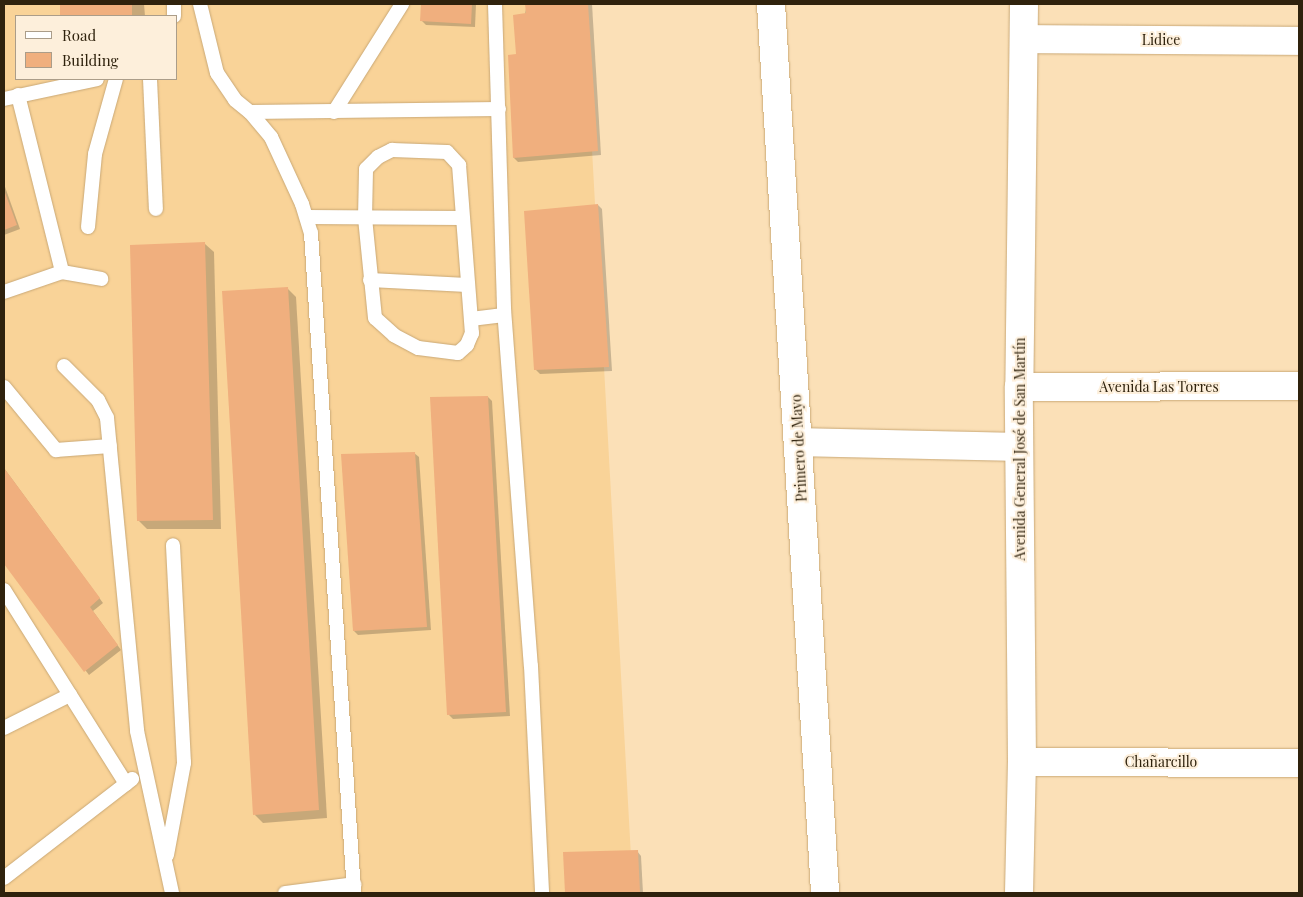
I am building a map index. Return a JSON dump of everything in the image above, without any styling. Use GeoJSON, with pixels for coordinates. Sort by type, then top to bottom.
{"type":"FeatureCollection","features":[{"type":"Feature","properties":{"kind":"street","name":"Primero de Mayo"},"geometry":{"type":"LineString","coordinates":[[771,4],[824,893]]}},
{"type":"Feature","properties":{"kind":"street","name":"Avenida General José de San Martín"},"geometry":{"type":"LineString","coordinates":[[1019,893],[1022,762],[1018,447],[1024,4]]}},
{"type":"Feature","properties":{"kind":"street","name":"Lidice"},"geometry":{"type":"LineString","coordinates":[[1024,39],[1299,41]]}},
{"type":"Feature","properties":{"kind":"street","name":"Avenida Las Torres"},"geometry":{"type":"LineString","coordinates":[[1019,387],[1299,386]]}},
{"type":"Feature","properties":{"kind":"street"},"geometry":{"type":"LineString","coordinates":[[798,442],[1018,447]]}},
{"type":"Feature","properties":{"kind":"street","name":"Chañarcillo"},"geometry":{"type":"LineString","coordinates":[[1022,762],[1299,763]]}},
{"type":"Feature","properties":{"kind":"lane"},"geometry":{"type":"LineString","coordinates":[[200,4],[217,73],[235,100],[250,112],[270,137],[307,217],[354,889],[285,893]]}},
{"type":"Feature","properties":{"kind":"lane"},"geometry":{"type":"LineString","coordinates":[[334,112],[402,4]]}},
{"type":"Feature","properties":{"kind":"lane"},"geometry":{"type":"LineString","coordinates":[[495,4],[504,315],[531,666],[542,893]]}},
{"type":"Feature","properties":{"kind":"lane"},"geometry":{"type":"LineString","coordinates":[[4,99],[92,80]]}},
{"type":"Feature","properties":{"kind":"lane"},"geometry":{"type":"LineString","coordinates":[[88,227],[95,154],[116,80]]}},
{"type":"Feature","properties":{"kind":"lane"},"geometry":{"type":"LineString","coordinates":[[150,80],[156,209]]}},
{"type":"Feature","properties":{"kind":"lane"},"geometry":{"type":"LineString","coordinates":[[18,95],[62,272]]}},
{"type":"Feature","properties":{"kind":"lane"},"geometry":{"type":"LineString","coordinates":[[250,112],[499,109]]}},
{"type":"Feature","properties":{"kind":"lane"},"geometry":{"type":"LineString","coordinates":[[392,150],[447,152],[459,164],[461,218],[472,333],[467,345],[458,353],[418,348],[394,336],[375,318],[365,218],[366,169],[378,157],[392,150]]}},
{"type":"Feature","properties":{"kind":"lane"},"geometry":{"type":"LineString","coordinates":[[307,217],[461,218]]}},
{"type":"Feature","properties":{"kind":"lane"},"geometry":{"type":"LineString","coordinates":[[4,292],[62,272],[101,279]]}},
{"type":"Feature","properties":{"kind":"lane"},"geometry":{"type":"LineString","coordinates":[[370,280],[467,285]]}},
{"type":"Feature","properties":{"kind":"lane"},"geometry":{"type":"LineString","coordinates":[[471,319],[504,315]]}},
{"type":"Feature","properties":{"kind":"lane"},"geometry":{"type":"LineString","coordinates":[[64,366],[104,409],[110,446],[143,770],[166,858],[172,893]]}},
{"type":"Feature","properties":{"kind":"lane"},"geometry":{"type":"LineString","coordinates":[[4,387],[56,450],[110,446]]}},
{"type":"Feature","properties":{"kind":"lane"},"geometry":{"type":"LineString","coordinates":[[166,858],[184,763],[173,545]]}},
{"type":"Feature","properties":{"kind":"lane"},"geometry":{"type":"LineString","coordinates":[[4,590],[126,784]]}},
{"type":"Feature","properties":{"kind":"lane"},"geometry":{"type":"LineString","coordinates":[[4,728],[70,696]]}},
{"type":"Feature","properties":{"kind":"lane"},"geometry":{"type":"LineString","coordinates":[[4,878],[143,770]]}},
{"type":"Feature","properties":{"kind":"shaded area"},"geometry":{"type":"Polygon","coordinates":[[[4,4],[584,4],[633,893],[4,893],[4,4]]]}},
{"type":"Feature","properties":{"kind":"building"},"geometry":{"type":"Polygon","coordinates":[[[60,4],[132,4],[132,15],[60,15],[60,4]]]}},
{"type":"Feature","properties":{"kind":"building"},"geometry":{"type":"Polygon","coordinates":[[[421,4],[472,4],[471,24],[420,21],[421,4]]]}},
{"type":"Feature","properties":{"kind":"building"},"geometry":{"type":"Polygon","coordinates":[[[525,4],[588,4],[598,151],[513,158],[508,55],[516,54],[513,15],[526,13],[525,4]]]}},
{"type":"Feature","properties":{"kind":"building"},"geometry":{"type":"Polygon","coordinates":[[[4,190],[17,225],[4,230],[4,190]]]}},
{"type":"Feature","properties":{"kind":"building"},"geometry":{"type":"Polygon","coordinates":[[[598,204],[609,367],[534,370],[524,211],[598,204]]]}},
{"type":"Feature","properties":{"kind":"building"},"geometry":{"type":"Polygon","coordinates":[[[205,242],[213,520],[137,521],[130,245],[205,242]]]}},
{"type":"Feature","properties":{"kind":"building"},"geometry":{"type":"Polygon","coordinates":[[[288,287],[319,810],[253,815],[222,291],[288,287]]]}},
{"type":"Feature","properties":{"kind":"building"},"geometry":{"type":"Polygon","coordinates":[[[488,396],[506,712],[447,715],[430,397],[488,396]]]}},
{"type":"Feature","properties":{"kind":"building"},"geometry":{"type":"Polygon","coordinates":[[[415,452],[427,627],[353,631],[341,454],[415,452]]]}},
{"type":"Feature","properties":{"kind":"building"},"geometry":{"type":"Polygon","coordinates":[[[4,468],[100,598],[90,607],[118,645],[84,672],[4,564],[4,468]]]}},
{"type":"Feature","properties":{"kind":"building"},"geometry":{"type":"Polygon","coordinates":[[[638,850],[640,893],[565,893],[563,852],[638,850]]]}}]}
